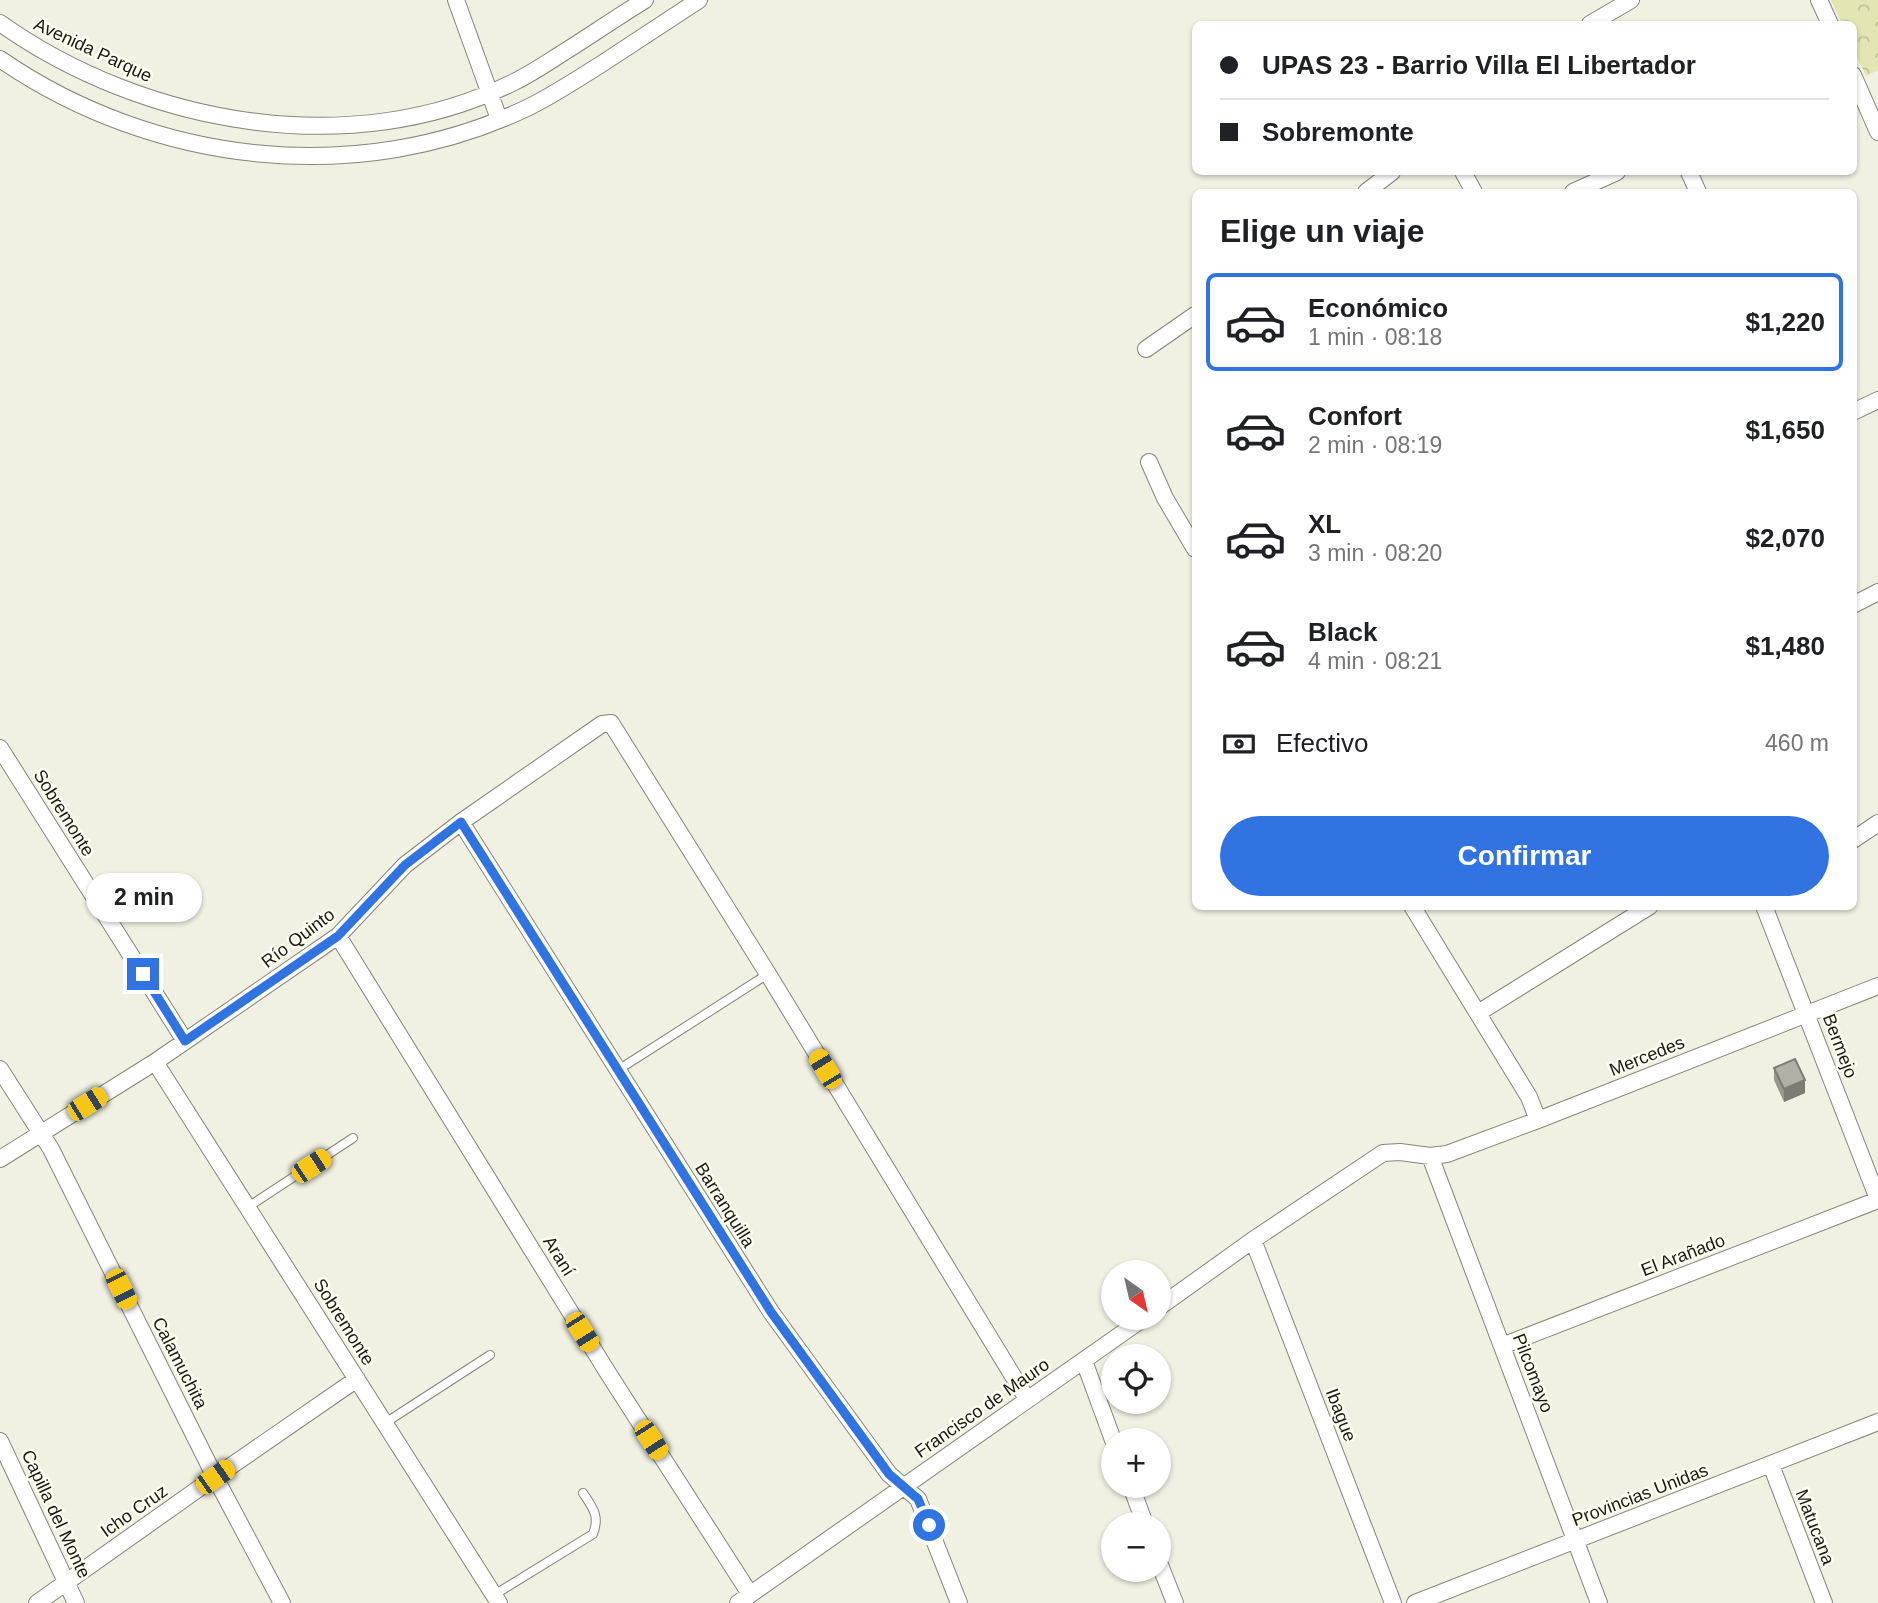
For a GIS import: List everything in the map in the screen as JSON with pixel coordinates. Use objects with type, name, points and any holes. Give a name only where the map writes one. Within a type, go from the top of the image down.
[{"type":"street","points":[[456,0],[499,120]]},
{"type":"street","name":"Avenida Parque","points":[[0,23],[20,38],[59,59],[124,89],[198,112],[231,119],[324,126],[416,117],[489,93],[538,68],[645,0]]},
{"type":"street","points":[[0,59],[47,88],[136,127],[179,139],[257,154],[342,156],[430,143],[467,132],[529,107],[699,0]]},
{"type":"street","points":[[1819,0],[1829,21]]},
{"type":"street","points":[[1595,21],[1626,1]]},
{"type":"street","points":[[1857,84],[1878,132]]},
{"type":"street","points":[[1370,189],[1388,175]]},
{"type":"street","points":[[1579,189],[1610,175]]},
{"type":"street","points":[[1146,349],[1192,317]]},
{"type":"street","points":[[1857,410],[1878,400]]},
{"type":"street","points":[[1149,462],[1164,498],[1190,529]]},
{"type":"street","points":[[1857,604],[1878,592]]},
{"type":"street","name":"Río Quinto","points":[[0,1160],[155,1062],[338,936],[405,865],[461,822],[602,724],[611,723],[618,733],[768,975]]},
{"type":"street","name":"Sobremonte","points":[[1,750],[185,1041]]},
{"type":"street","name":"Barranquilla","points":[[461,822],[771,1312],[889,1474],[918,1499],[959,1603]]},
{"type":"street","points":[[1857,837],[1878,823]]},
{"type":"street","points":[[1414,910],[1529,1097],[1538,1120]]},
{"type":"street","points":[[1478,1013],[1644,910]]},
{"type":"street","name":"Bermejo","points":[[1767,910],[1878,1199]]},
{"type":"street","name":"Araní","points":[[338,936],[608,1373],[742,1601]]},
{"type":"street","points":[[768,975],[1027,1399]]},
{"type":"street","name":"Mercedes","points":[[1430,1156],[1447,1154],[1538,1120],[1878,986]]},
{"type":"street","name":"Sobremonte","points":[[155,1062],[497,1599]]},
{"type":"street","name":"Calamuchita","points":[[0,1069],[51,1149],[215,1477],[282,1603]]},
{"type":"street","points":[[1171,1299],[1253,1240],[1384,1153],[1430,1156]]},
{"type":"street","name":"Pilcomayo","points":[[1430,1156],[1599,1603]]},
{"type":"street","name":"El Arañado","points":[[1502,1346],[1878,1199]]},
{"type":"street","name":"Ibague","points":[[1253,1240],[1393,1603]]},
{"type":"street","name":"Francisco de Mauro","points":[[742,1601],[1127,1330]]},
{"type":"street","points":[[1084,1361],[1109,1428]]},
{"type":"street","name":"Icho Cruz","points":[[37,1603],[357,1379]]},
{"type":"street","name":"Provincias Unidas","points":[[1415,1603],[1878,1422]]},
{"type":"street","name":"Capilla del Monte","points":[[0,1441],[76,1603]]},
{"type":"street","name":"Matucana","points":[[1771,1465],[1824,1603]]},
{"type":"street","points":[[1167,1582],[1175,1603]]},
{"type":"lane","points":[[618,1070],[768,975]]},
{"type":"lane","points":[[248,1208],[353,1138]]},
{"type":"lane","points":[[386,1423],[490,1355]]},
{"type":"lane","points":[[497,1599],[593,1534],[597,1524],[594,1509],[583,1493]]},
{"type":"green space","points":[[1831,0],[1878,0],[1878,70],[1866,76],[1857,57],[1857,21],[1841,21]]},
{"type":"building","points":[[1795,1059],[1805,1080],[1784,1089],[1774,1068]]},
{"type":"route","points":[[143,974],[185,1041],[338,936],[405,865],[461,822],[751,1283],[889,1474],[918,1499],[929,1525]]}]
